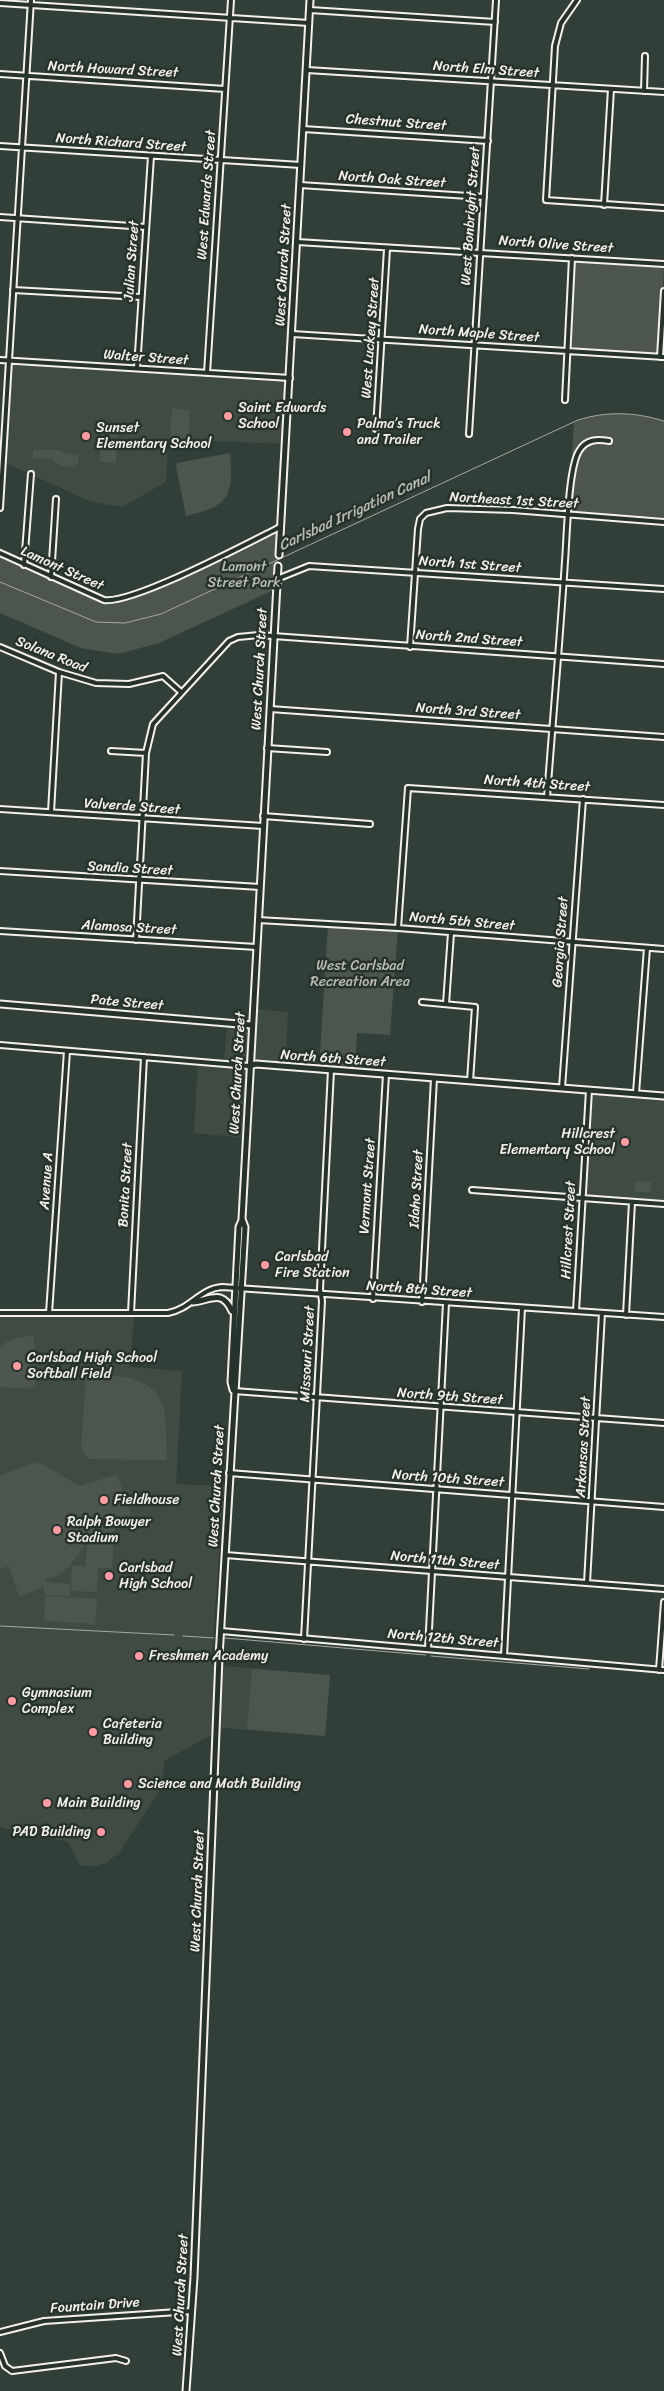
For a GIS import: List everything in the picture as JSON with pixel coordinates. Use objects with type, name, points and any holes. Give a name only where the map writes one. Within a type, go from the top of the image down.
[{"type":"street","points":[[0,508],[31,0]]},
{"type":"street","name":"West Edwards Street","points":[[207,373],[231,0]]},
{"type":"street","name":"West Church Street","points":[[234,1391],[231,1382],[234,1288],[239,1227],[242,1219],[251,1025],[290,378],[310,0]]},
{"type":"street","name":"West Bonbright Street","points":[[469,434],[496,0]]},
{"type":"street","points":[[577,0],[565,15],[559,30],[553,85],[546,200],[664,208]]},
{"type":"street","points":[[0,3],[309,23]]},
{"type":"street","points":[[310,10],[495,22]]},
{"type":"street","points":[[644,90],[645,56]]},
{"type":"street","name":"North Elm Street","points":[[307,70],[664,92]]},
{"type":"street","name":"North Howard Street","points":[[0,74],[225,89]]},
{"type":"street","points":[[604,205],[611,89]]},
{"type":"street","name":"Chestnut Street","points":[[303,129],[488,141]]},
{"type":"street","name":"North Richard Street","points":[[0,146],[301,165]]},
{"type":"street","name":"Julian Street","points":[[137,368],[151,156]]},
{"type":"street","name":"North Oak Street","points":[[300,185],[484,197]]},
{"type":"street","points":[[0,217],[146,227]]},
{"type":"street","name":"North Olive Street","points":[[296,242],[664,264]]},
{"type":"street","name":"West Luckey Street","points":[[376,430],[387,248]]},
{"type":"street","points":[[565,400],[572,258]]},
{"type":"street","points":[[13,290],[141,297]]},
{"type":"street","points":[[662,357],[664,291]]},
{"type":"street","name":"North Maple Street","points":[[292,334],[662,357]]},
{"type":"street","name":"Walter Street","points":[[0,360],[290,378]]},
{"type":"street","points":[[548,796],[568,514],[578,452],[590,441],[609,440]]},
{"type":"street","points":[[24,565],[31,474]]},
{"type":"street","points":[[51,577],[56,499]]},
{"type":"street","name":"Northeast 1st Street","points":[[410,646],[419,523],[422,516],[431,511],[447,508],[486,508],[664,522]]},
{"type":"street","name":"Lamont Street","points":[[0,553],[104,600],[118,600],[152,588],[280,527]]},
{"type":"street","name":"North 1st Street","points":[[277,579],[309,566],[664,589]]},
{"type":"street","points":[[136,940],[146,753],[152,724],[212,657],[232,640],[241,636],[273,637]]},
{"type":"street","name":"North 2nd Street","points":[[273,637],[664,664]]},
{"type":"street","name":"Solana Road","points":[[0,647],[88,682],[108,685],[129,684],[163,676],[181,692]]},
{"type":"street","points":[[50,812],[59,672]]},
{"type":"street","name":"North 3rd Street","points":[[269,709],[664,737]]},
{"type":"street","points":[[267,748],[327,752]]},
{"type":"street","points":[[111,751],[146,753]]},
{"type":"street","name":"North 4th Street","points":[[398,928],[408,788],[583,798],[664,805]]},
{"type":"street","name":"Georgia Street","points":[[562,1088],[583,798]]},
{"type":"street","name":"Valverde Street","points":[[0,809],[143,820],[263,826]]},
{"type":"street","points":[[263,816],[370,824]]},
{"type":"street","name":"Sandia Street","points":[[0,871],[260,887]]},
{"type":"street","name":"North 5th Street","points":[[258,920],[398,928],[664,949]]},
{"type":"street","name":"Alamosa Street","points":[[0,931],[256,947]]},
{"type":"street","points":[[446,1004],[451,933]]},
{"type":"street","points":[[636,1093],[647,948]]},
{"type":"street","points":[[422,1002],[476,1009],[470,1081]]},
{"type":"street","name":"Pate Street","points":[[0,1004],[251,1025]]},
{"type":"street","name":"North 6th Street","points":[[0,1045],[249,1066],[256,1064],[664,1096]]},
{"type":"street","name":"Avenue A","points":[[50,1313],[67,1051]]},
{"type":"street","name":"Bonita Street","points":[[131,1313],[144,1057]]},
{"type":"street","name":"Missouri Street","points":[[304,1639],[317,1398],[331,1070]]},
{"type":"street","name":"Vermont Street","points":[[373,1298],[386,1074]]},
{"type":"street","name":"Idaho Street","points":[[422,1302],[434,1078]]},
{"type":"street","name":"Hillcrest Street","points":[[576,1311],[589,1090]]},
{"type":"street","points":[[472,1190],[664,1204]]},
{"type":"street","points":[[626,1315],[632,1202]]},
{"type":"street","name":"West Church Street","points":[[186,2391],[192,2311],[221,1631],[245,1227],[242,1219]]},
{"type":"street","name":"North 8th Street","points":[[0,1313],[168,1314],[176,1312],[214,1288],[242,1288],[422,1302],[664,1317]]},
{"type":"street","points":[[193,1302],[212,1297],[223,1299],[229,1304],[234,1315]]},
{"type":"street","points":[[428,1649],[446,1303]]},
{"type":"street","points":[[504,1656],[522,1308]]},
{"type":"street","name":"Arkansas Street","points":[[588,1583],[602,1313]]},
{"type":"street","name":"North 9th Street","points":[[234,1391],[664,1424]]},
{"type":"street","name":"North 10th Street","points":[[230,1473],[664,1507]]},
{"type":"street","name":"North 11th Street","points":[[225,1555],[664,1589]]},
{"type":"street","points":[[662,1670],[664,1602]]},
{"type":"street","name":"North 12th Street","points":[[221,1631],[662,1670]]},
{"type":"street","name":"Fountain Drive","points":[[0,2332],[19,2326],[52,2320],[192,2311]]},
{"type":"street","points":[[0,2353],[5,2366],[9,2370],[25,2370],[116,2358],[126,2361]]},
{"type":"shaded area","name":"Sunset Elementary School","points":[[9,361],[290,378],[285,444],[168,439],[166,482],[122,507],[92,502],[3,462]]},
{"type":"shaded area","points":[[252,1009],[288,1012],[285,1066],[249,1066],[246,1138],[194,1133],[198,1062],[224,1064],[227,1023],[251,1025]]},
{"type":"shaded area","name":"Hillcrest Elementary School","points":[[589,1090],[664,1096],[664,1204],[582,1198]]},
{"type":"shaded area","name":"Carlsbad High School","points":[[0,1317],[134,1317],[130,1367],[182,1371],[176,1484],[224,1486],[211,1665],[330,1675],[325,1736],[224,1728],[164,1761],[162,1785],[159,1792],[119,1853],[106,1863],[95,1866],[79,1864],[68,1842],[0,1827]]},
{"type":"green space","points":[[572,258],[664,264],[660,357],[568,351]]},
{"type":"green space","points":[[172,408],[190,410],[188,439],[170,438]]},
{"type":"green space","points":[[618,413],[664,421],[664,522],[568,514],[574,422],[592,416]]},
{"type":"green space","points":[[102,428],[118,429],[116,463],[100,462]]},
{"type":"green space","points":[[33,450],[59,450],[66,454],[78,455],[78,464],[64,466],[58,464],[53,459],[33,458]]},
{"type":"green space","points":[[230,453],[231,480],[226,497],[212,508],[186,516],[177,463]]},
{"type":"green space","name":"Lamont Street Park","points":[[280,527],[276,589],[159,643],[118,654],[81,648],[0,613],[0,553],[109,601],[152,588]]},
{"type":"green space","name":"West Carlsbad Recreation Area","points":[[328,925],[398,928],[390,1035],[357,1033],[355,1072],[319,1069]]},
{"type":"green space","points":[[635,1181],[651,1182],[651,1192],[635,1192]]},
{"type":"green space","name":"Carlsbad High School Softball Field","points":[[34,1336],[35,1385],[30,1389],[0,1387],[0,1346],[13,1339]]},
{"type":"green space","points":[[86,1375],[132,1379],[152,1389],[160,1398],[164,1409],[167,1460],[88,1459],[81,1449]]},
{"type":"green space","name":"Ralph Bowyer Stadium","points":[[38,1462],[80,1486],[117,1474],[131,1514],[115,1519],[112,1568],[98,1568],[97,1592],[71,1591],[72,1566],[86,1566],[87,1542],[64,1571],[52,1578],[45,1579],[45,1582],[70,1584],[70,1596],[44,1595],[44,1586],[19,1597],[9,1566],[0,1569],[0,1475]]},
{"type":"green space","points":[[45,1596],[97,1599],[95,1624],[44,1621]]},
{"type":"green space","points":[[252,1669],[330,1675],[325,1736],[247,1729]]},
{"type":"waterway","name":"Carlsbad Irrigation Canal","points":[[0,582],[96,622],[125,623],[161,614],[578,420],[600,415],[632,414],[664,421]]},
{"type":"waterway","points":[[0,1626],[174,1635]]},
{"type":"waterway","points":[[183,1636],[214,1638]]},
{"type":"waterway","points":[[225,1638],[426,1655]]},
{"type":"waterway","points":[[431,1656],[589,1669]]},
{"type":"place","name":"Saint Edwards School","points":[[228,416]]},
{"type":"place","name":"Palma’s Truck and Trailer","points":[[347,432]]},
{"type":"place","name":"Sunset Elementary School","points":[[86,436]]},
{"type":"place","name":"Hillcrest Elementary School","points":[[625,1142]]},
{"type":"place","name":"Carlsbad Fire Station","points":[[265,1265]]},
{"type":"place","name":"Carlsbad High School Softball Field","points":[[17,1366]]},
{"type":"place","name":"Fieldhouse","points":[[104,1500]]},
{"type":"place","name":"Ralph Bowyer Stadium","points":[[57,1530]]},
{"type":"place","name":"Carlsbad High School","points":[[109,1576]]},
{"type":"place","name":"Freshmen Academy","points":[[139,1656]]},
{"type":"place","name":"Gymnasium Complex","points":[[12,1701]]},
{"type":"place","name":"Cafeteria Building","points":[[93,1732]]},
{"type":"place","name":"Science and Math Building","points":[[128,1784]]},
{"type":"place","name":"Main Building","points":[[47,1803]]},
{"type":"place","name":"PAD Building","points":[[101,1832]]}]
